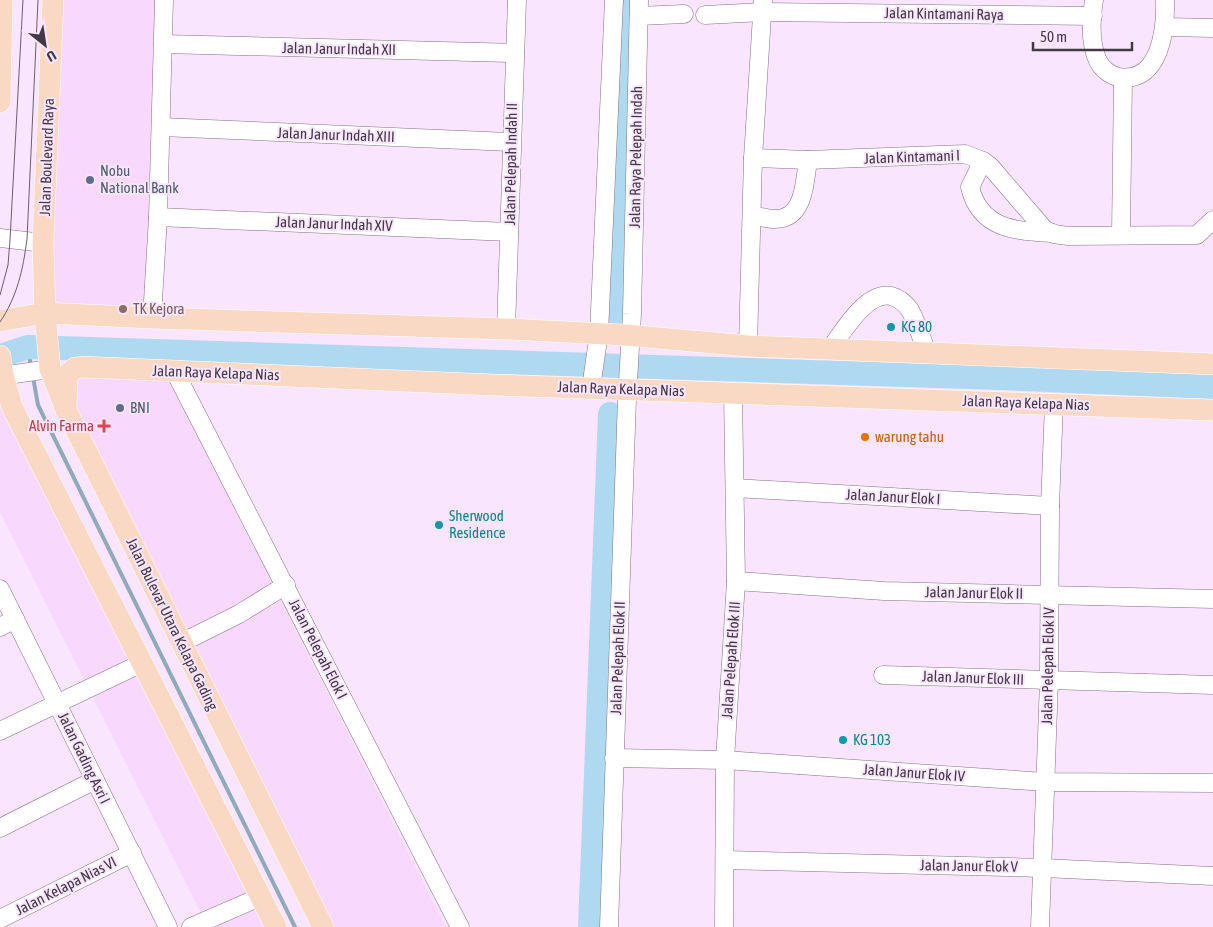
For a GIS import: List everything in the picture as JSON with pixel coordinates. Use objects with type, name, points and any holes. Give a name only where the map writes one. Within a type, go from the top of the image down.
[{"type":"main road","points":[[0,102],[2,0]]},
{"type":"main road","name":"Jalan Boulevard Raya","points":[[46,320],[43,243],[53,0]]},
{"type":"main road","points":[[0,321],[152,318],[506,329],[748,346],[1213,364]]},
{"type":"main road","name":"Jalan Bulevar Utara Kelapa Gading","points":[[46,320],[46,364],[66,410],[323,927]]},
{"type":"main road","name":"Jalan Raya Kelapa Nias","points":[[66,410],[67,375],[75,368],[84,367],[495,386],[627,387],[733,393],[1213,410]]},
{"type":"main road","points":[[5,370],[12,407],[276,927]]},
{"type":"street","points":[[152,318],[158,217],[164,0]]},
{"type":"street","name":"Jalan Pelepah Indah II","points":[[506,329],[517,0]]},
{"type":"street","name":"Jalan Raya Pelepah Indah","points":[[594,386],[600,337],[614,0]]},
{"type":"street","points":[[1094,8],[1092,34],[1097,60],[1109,73],[1124,78],[1134,77],[1143,74],[1155,58],[1165,27],[1165,0]]},
{"type":"street","points":[[748,346],[753,158],[763,6]]},
{"type":"street","name":"Jalan Kintamani Raya","points":[[705,15],[763,6],[1094,8]]},
{"type":"street","points":[[639,8],[684,14]]},
{"type":"street","name":"Jalan Raya Pelepah Indah","points":[[629,338],[632,314],[639,8]]},
{"type":"street","points":[[1165,27],[1213,28]]},
{"type":"street","name":"Jalan Janur Indah XII","points":[[163,44],[515,53]]},
{"type":"street","points":[[1120,234],[1124,78]]},
{"type":"street","name":"Jalan Janur Indah XIII","points":[[161,127],[511,142]]},
{"type":"street","name":"Jalan Kintamani I","points":[[753,158],[808,160],[964,154],[983,161],[996,173],[1040,226],[1054,234]]},
{"type":"street","points":[[752,215],[778,219],[788,216],[795,210],[801,198],[808,160]]},
{"type":"street","points":[[983,161],[970,187],[976,204],[991,220],[1015,231],[1068,236],[1120,234],[1197,235],[1213,242]]},
{"type":"street","name":"Jalan Janur Indah XIV","points":[[158,217],[510,232]]},
{"type":"street","points":[[1197,235],[1213,220]]},
{"type":"street","points":[[0,238],[43,243]]},
{"type":"street","points":[[830,349],[860,310],[876,297],[887,296],[897,298],[905,303],[910,310],[927,353]]},
{"type":"street","name":"Jalan Pelepah Elok II","points":[[609,927],[629,338]]},
{"type":"street","points":[[5,370],[46,364]]},
{"type":"street","name":"Jalan Pelepah Elok I","points":[[175,372],[460,927]]},
{"type":"street","name":"Jalan Pelepah Elok III","points":[[724,927],[725,760],[736,581],[733,393]]},
{"type":"street","name":"Jalan Pelepah Elok IV","points":[[1040,927],[1054,404]]},
{"type":"street","name":"Jalan Janur Elok I","points":[[736,488],[1050,506]]},
{"type":"street","name":"Jalan Janur Elok II","points":[[736,581],[884,591],[1213,599]]},
{"type":"street","points":[[182,643],[239,614],[286,585]]},
{"type":"street","name":"Jalan Gading Asri I","points":[[0,589],[8,623],[58,704],[168,927]]},
{"type":"street","points":[[0,731],[142,664]]},
{"type":"street","name":"Jalan Janur Elok III","points":[[883,675],[1213,685]]},
{"type":"street","name":"Jalan Janur Elok IV","points":[[614,758],[725,760],[1045,782],[1213,783]]},
{"type":"street","points":[[0,828],[95,780]]},
{"type":"street","name":"Jalan Kelapa Nias VI","points":[[0,919],[132,853]]},
{"type":"street","name":"Jalan Janur Elok V","points":[[725,860],[1043,868],[1213,876]]},
{"type":"street","points":[[191,927],[260,896]]},
{"type":"shaded area","points":[[60,0],[165,0],[154,319],[50,315]]},
{"type":"shaded area","points":[[57,367],[167,376],[446,927],[329,927],[70,411]]},
{"type":"shaded area","points":[[0,393],[271,927],[208,927],[0,512]]},
{"type":"waterway","points":[[614,316],[624,0]]},
{"type":"waterway","points":[[28,347],[31,367]]},
{"type":"waterway","points":[[0,356],[28,347],[1000,378],[1213,387]]},
{"type":"waterway","points":[[33,377],[38,405],[295,927]]},
{"type":"waterway","points":[[590,927],[610,414]]},
{"type":"tram line","points":[[0,295],[8,265],[10,240],[23,0]]},
{"type":"tram line","points":[[0,322],[15,293],[27,239],[38,0]]},
{"type":"place","name":"Nobu National Bank","points":[[90,180]]},
{"type":"place","name":"TK Kejora","points":[[123,309]]},
{"type":"place","name":"KG 80","points":[[891,327]]},
{"type":"place","name":"BNI","points":[[120,408]]},
{"type":"place","name":"Alvin Farma","points":[[104,426]]},
{"type":"place","name":"warung tahu","points":[[865,437]]},
{"type":"place","name":"Sherwood Residence","points":[[439,525]]},
{"type":"place","name":"KG 103","points":[[843,740]]}]
